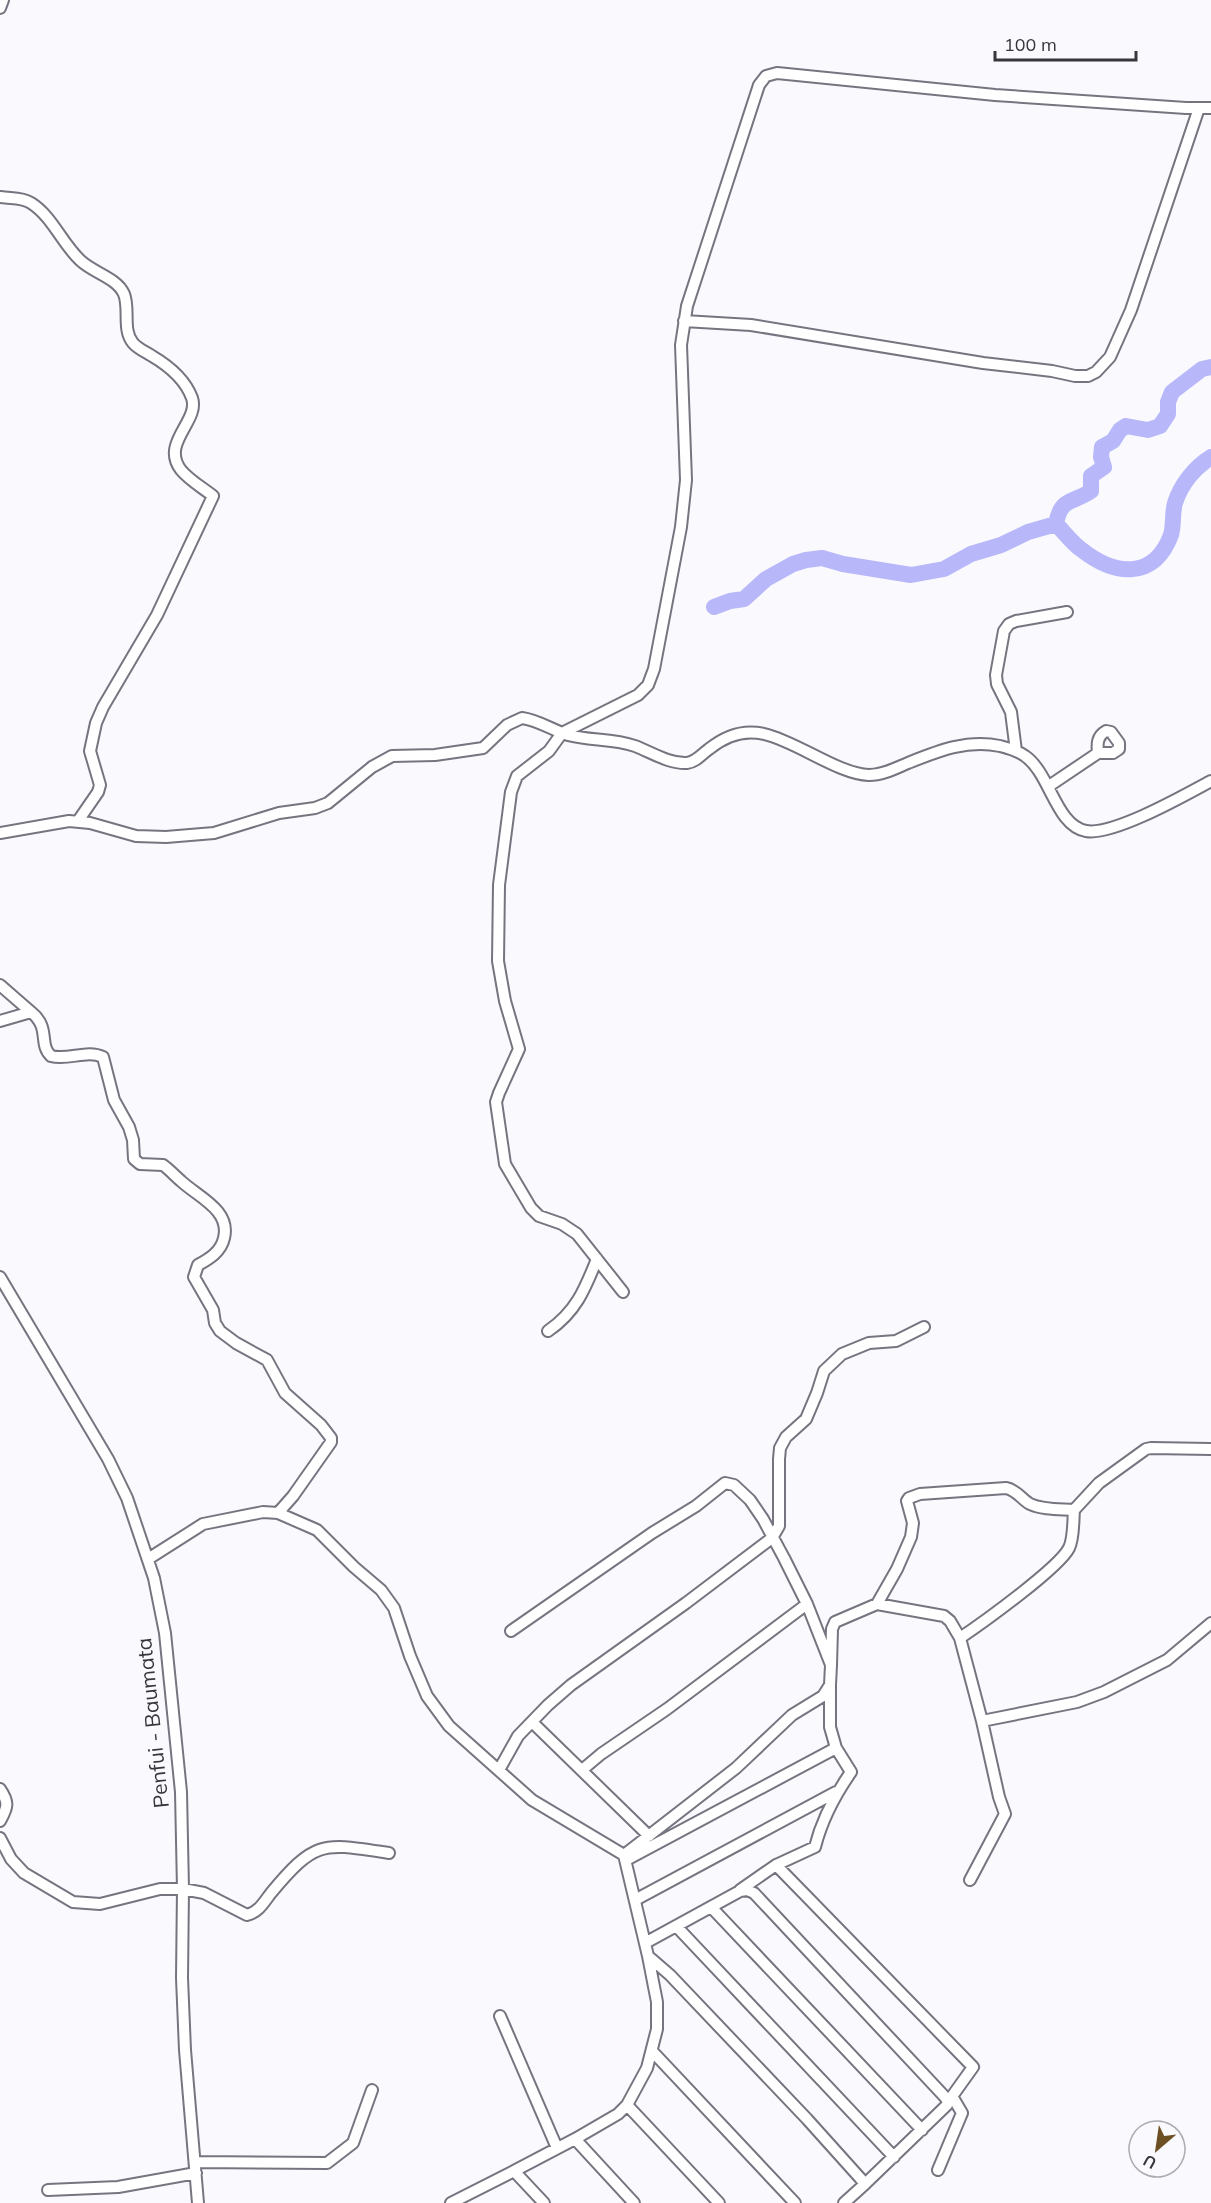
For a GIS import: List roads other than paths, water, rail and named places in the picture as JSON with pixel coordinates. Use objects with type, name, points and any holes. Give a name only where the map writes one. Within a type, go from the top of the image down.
[{"type":"street","points":[[0,8],[3,0]]},
{"type":"street","points":[[623,1292],[587,1245],[571,1229],[539,1216],[531,1208],[507,1169],[496,1106],[499,1093],[519,1049],[505,1000],[498,961],[500,885],[511,792],[517,776],[549,751],[562,732],[638,695],[648,685],[653,674],[671,586],[685,496],[681,345],[684,321],[694,280],[761,81],[769,74],[867,81],[995,95],[1211,108]]},
{"type":"street","points":[[684,321],[751,325],[1075,376],[1096,372],[1110,357],[1131,310],[1198,108]]},
{"type":"street","points":[[0,197],[18,198],[33,205],[78,258],[122,290],[132,341],[170,368],[182,380],[191,396],[193,409],[177,442],[176,459],[184,473],[213,496],[157,615],[96,723],[90,751],[100,785],[98,792],[78,821]]},
{"type":"street","points":[[1016,751],[1011,712],[996,681],[996,669],[1004,631],[1009,624],[1016,621],[1067,612]]},
{"type":"street","points":[[0,832],[78,821],[136,836],[166,837],[214,833],[279,813],[328,803],[372,767],[392,756],[446,754],[483,748],[503,728],[517,719],[528,719],[576,736],[615,741],[669,760],[687,763],[732,735],[746,732],[763,734],[867,775],[890,771],[962,745],[988,745],[1016,751],[1032,762],[1049,786],[1069,822],[1080,830],[1092,832],[1139,817],[1211,781]]},
{"type":"street","points":[[1049,786],[1098,753]]},
{"type":"street","points":[[0,985],[40,1020],[46,1047],[51,1056],[92,1054],[103,1057],[114,1100],[129,1126],[133,1140],[134,1159],[140,1164],[163,1165],[213,1206],[223,1218],[225,1230],[221,1247],[215,1254],[198,1264],[194,1276],[213,1310],[215,1323],[225,1337],[267,1360],[285,1393],[330,1435],[331,1440],[289,1501],[278,1513]]},
{"type":"street","points":[[0,1021],[31,1012]]},
{"type":"street","points":[[548,1331],[563,1320],[576,1305],[597,1259]]},
{"type":"street","name":"Penfui - Baumata","points":[[0,1279],[108,1459],[127,1498],[148,1559],[165,1633],[181,1792],[182,1978],[185,2050],[198,2203]]},
{"type":"street","points":[[498,1770],[518,1736],[571,1685],[772,1538],[779,1526],[780,1448],[786,1437],[806,1419],[827,1366],[842,1354],[864,1345],[896,1341],[924,1327]]},
{"type":"street","points":[[960,1638],[1035,1581],[1061,1557],[1070,1545],[1074,1510],[1099,1483],[1146,1449],[1211,1449]]},
{"type":"street","points":[[512,1631],[652,1533],[690,1510],[725,1483],[734,1485],[750,1500],[763,1519],[807,1604],[831,1665]]},
{"type":"street","points":[[876,1604],[897,1569],[911,1537],[913,1523],[907,1501],[911,1497],[920,1494],[1006,1488],[1012,1489],[1022,1499],[1036,1506],[1074,1510]]},
{"type":"street","points":[[148,1559],[203,1524],[263,1512],[278,1513],[317,1530],[381,1590],[394,1608],[410,1656],[427,1696],[449,1726],[527,1796],[625,1858],[657,2002],[657,2029],[647,2068],[627,2105],[618,2114],[575,2139],[451,2203]]},
{"type":"street","points":[[582,1770],[601,1754],[667,1710],[807,1604]]},
{"type":"street","points":[[645,1943],[740,1891],[776,1865],[816,1847],[819,1830],[836,1792],[851,1772],[836,1748],[830,1727],[832,1629],[835,1622],[876,1604],[944,1616],[950,1621],[960,1638],[1005,1814],[970,1880]]},
{"type":"street","points":[[982,1721],[1077,1702],[1104,1692],[1167,1660],[1211,1623]]},
{"type":"street","points":[[625,1858],[649,1836],[736,1768],[792,1715],[823,1696],[830,1684]]},
{"type":"street","points":[[532,1722],[649,1836]]},
{"type":"street","points":[[625,1858],[836,1748]]},
{"type":"street","points":[[0,1789],[7,1801],[7,1806],[0,1821]]},
{"type":"street","points":[[635,1900],[836,1792]]},
{"type":"street","points":[[0,1838],[11,1859],[24,1873],[73,1902],[99,1904],[160,1889],[183,1890],[204,1893],[247,1915],[252,1914],[263,1904],[303,1859],[321,1848],[343,1846],[389,1853]]},
{"type":"street","points":[[776,1865],[973,2067],[950,2099],[922,2130],[844,2203]]},
{"type":"street","points":[[740,1891],[747,1890],[754,1893],[962,2113],[938,2170]]},
{"type":"street","points":[[711,1907],[922,2130]]},
{"type":"street","points":[[677,1927],[894,2157]]},
{"type":"street","points":[[648,1956],[670,1975],[807,2119],[865,2184]]},
{"type":"street","points":[[500,2016],[557,2148]]},
{"type":"street","points":[[652,2051],[795,2203]]},
{"type":"street","points":[[195,2162],[327,2163],[353,2143],[372,2091]]},
{"type":"street","points":[[627,2105],[720,2203]]},
{"type":"street","points":[[575,2139],[634,2203]]},
{"type":"street","points":[[514,2171],[544,2203]]},
{"type":"street","points":[[48,2190],[118,2187],[196,2174]]},
{"type":"street","points":[[467,2194],[475,2203]]},
{"type":"waterway","points":[[1056,524],[1064,505],[1091,491],[1091,476],[1104,467],[1101,457],[1102,447],[1113,441],[1120,430],[1126,426],[1148,430],[1160,426],[1168,414],[1168,402],[1172,392],[1202,369],[1211,367]]},
{"type":"waterway","points":[[714,607],[744,599],[766,579],[793,564],[806,560],[822,558],[843,564],[911,575],[944,569],[971,554],[1056,524],[1078,547],[1107,565],[1120,569],[1144,566],[1155,560],[1164,550],[1171,535],[1178,496],[1194,471],[1211,457]]}]
